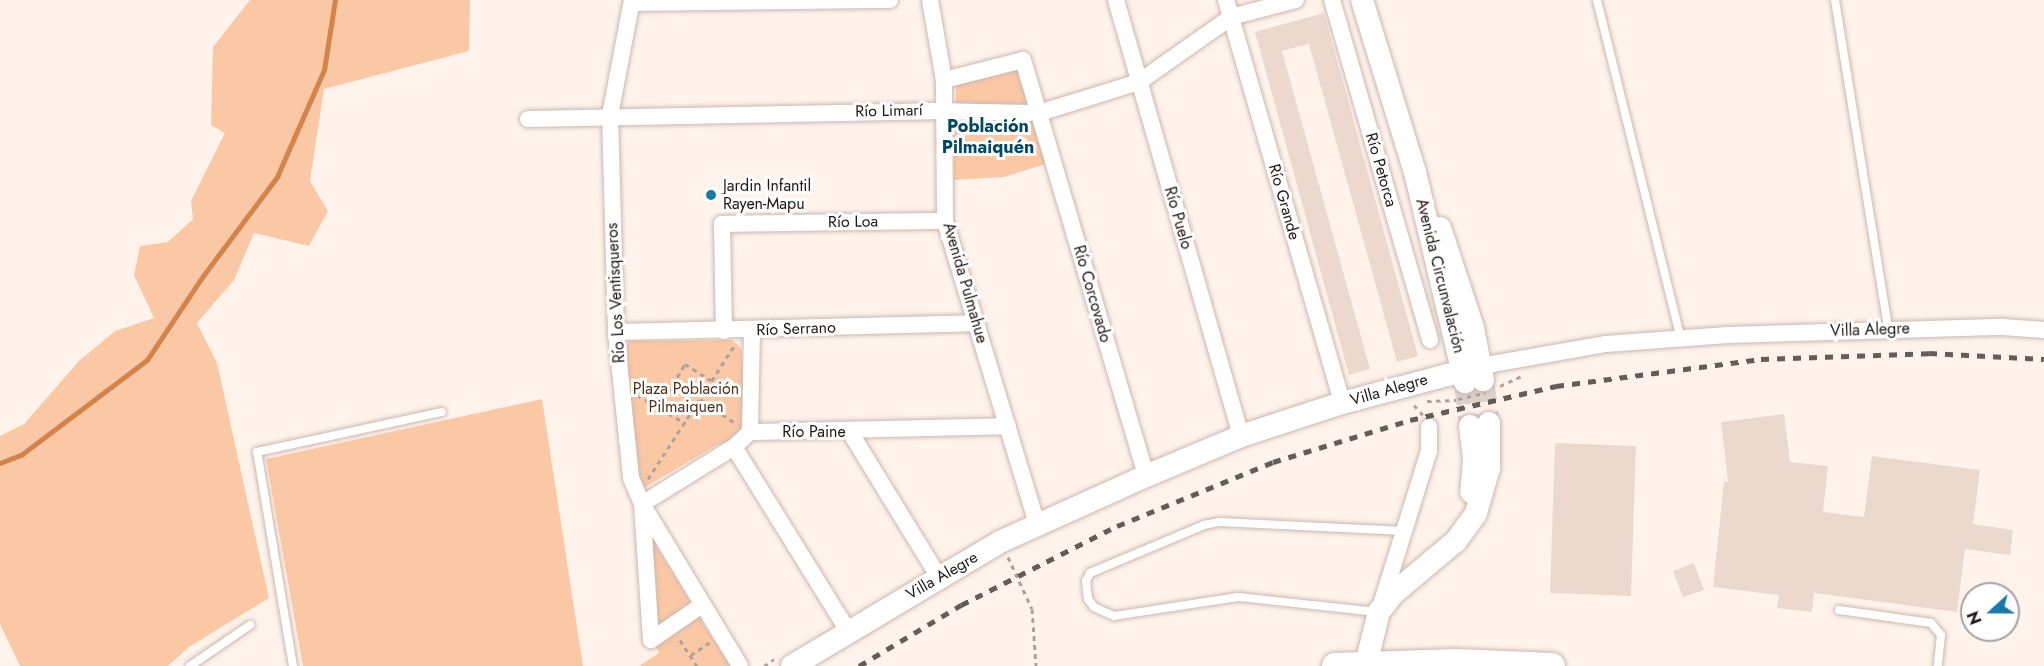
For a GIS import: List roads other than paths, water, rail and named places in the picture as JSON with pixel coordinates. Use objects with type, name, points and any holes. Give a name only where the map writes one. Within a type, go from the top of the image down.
[{"type":"main road","name":"Avenida Circunvalación","points":[[1362,0],[1415,172],[1472,382]]},
{"type":"main road","name":"Villa Alegre","points":[[792,666],[1002,541],[1241,436],[1342,403],[1472,382]]},
{"type":"main road","points":[[1366,664],[1379,612],[1394,593],[1444,553],[1460,525],[1470,495],[1480,425]]},
{"type":"main road","points":[[1335,666],[1366,664],[1552,666]]},
{"type":"street","points":[[632,1],[890,0]]},
{"type":"street","name":"Avenida Pulmahue","points":[[930,0],[944,80],[945,220],[1037,524]]},
{"type":"street","name":"Río Puelo","points":[[1116,0],[1241,436]]},
{"type":"street","name":"Río Grande","points":[[1226,0],[1342,403]]},
{"type":"street","name":"Río Limarí","points":[[528,119],[610,115],[945,111],[1039,113],[1139,82],[1231,17],[1296,0]]},
{"type":"street","name":"Río Petorca","points":[[1332,0],[1430,340]]},
{"type":"street","name":"Río Los Ventisqueros","points":[[632,1],[610,115],[616,332],[632,478],[642,504],[740,666]]},
{"type":"street","name":"Río Corcovado","points":[[944,80],[1023,60],[1146,476]]},
{"type":"street","name":"Río Loa","points":[[730,336],[722,224],[945,220]]},
{"type":"street","name":"Río Serrano","points":[[616,332],[730,336],[752,330],[977,323]]},
{"type":"street","name":"Villa Alegre","points":[[1472,382],[1606,344],[1888,329],[2003,327],[2044,330]]},
{"type":"street","points":[[702,605],[651,640],[642,504],[734,447],[745,429],[752,330]]},
{"type":"street","name":"Río Paine","points":[[745,429],[850,432],[1008,426]]},
{"type":"street","points":[[1379,612],[1429,451],[1429,427]]},
{"type":"street","points":[[850,432],[939,577]]},
{"type":"street","points":[[734,447],[848,631]]},
{"type":"lane","points":[[1597,0],[1681,339]]},
{"type":"lane","points":[[1835,0],[1888,329]]},
{"type":"lane","points":[[293,666],[256,452],[442,412]]},
{"type":"lane","points":[[1379,612],[1238,597],[1114,616],[1094,607],[1088,599],[1086,581],[1090,573],[1213,523],[1404,531]]},
{"type":"lane","points":[[1839,610],[1931,624],[1941,635],[1938,666]]},
{"type":"lane","points":[[190,666],[250,625]]},
{"type":"waterway","points":[[0,463],[21,455],[147,360],[203,276],[277,177],[324,70],[335,0]]},
{"type":"tunnel","points":[[1483,380],[1489,423]]},
{"type":"tunnel","points":[[1465,382],[1470,426]]},
{"type":"railway","points":[[859,666],[961,605],[1117,526],[1273,462],[1410,420],[1556,386],[1761,359],[1929,353],[2044,359]]},
{"type":"place","name":"Jardin Infantil Rayen-Mapu","points":[[711,195]]},
{"type":"district","name":"Población Pilmaiquén","points":[[988,137]]},
{"type":"park label","name":"Plaza Población Pilmaiquen","points":[[686,398]]}]
